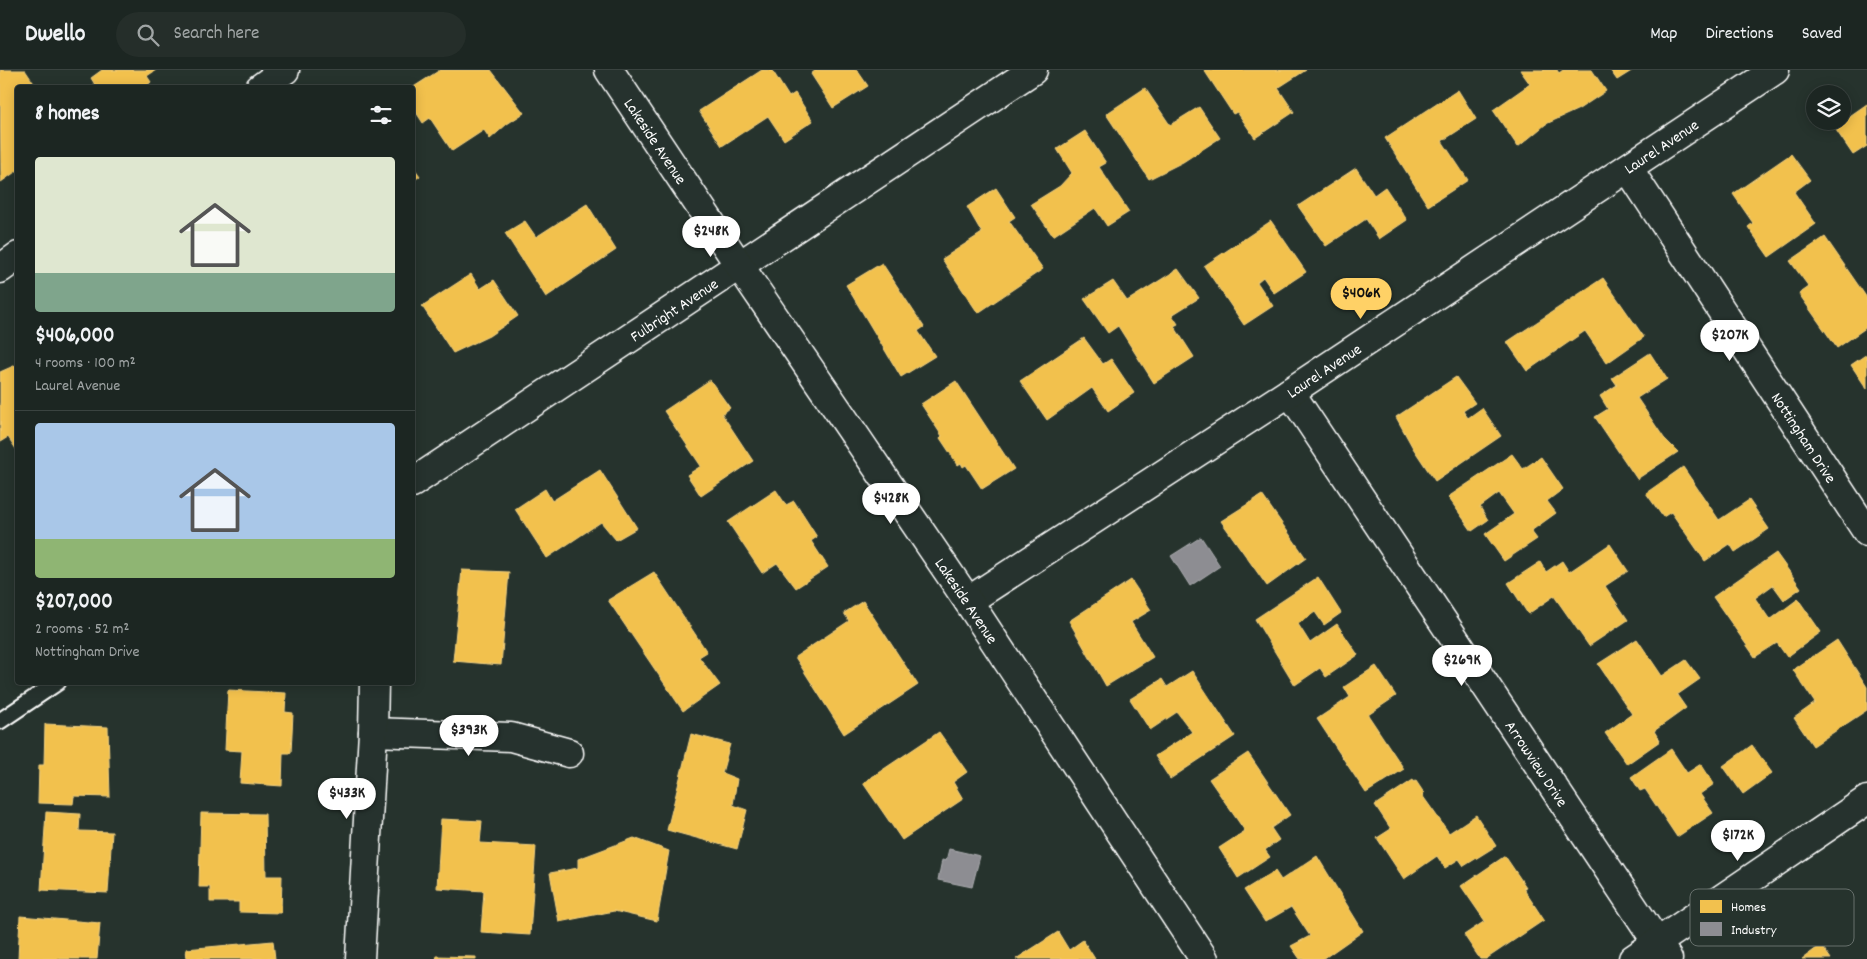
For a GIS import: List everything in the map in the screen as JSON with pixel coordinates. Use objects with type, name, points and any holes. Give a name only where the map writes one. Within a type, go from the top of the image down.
[{"type":"street","points":[[264,85],[285,70]]},
{"type":"street","name":"Lakeside Avenue","points":[[609,70],[739,265],[968,601],[1204,959]]},
{"type":"street","name":"Fulbright Avenue","points":[[415,481],[1033,70]]},
{"type":"street","name":"Laurel Avenue","points":[[968,601],[1290,392],[1775,70]]},
{"type":"street","name":"Nottingham Drive","points":[[1628,168],[1867,532]]},
{"type":"street","points":[[0,269],[15,258]]},
{"type":"street","name":"Arrowview Drive","points":[[1290,392],[1663,951]]},
{"type":"street","points":[[360,959],[374,685]]},
{"type":"street","points":[[373,732],[511,737],[570,753]]},
{"type":"street","points":[[1747,889],[1867,800]]},
{"type":"street","points":[[1632,959],[1663,951],[1690,931]]},
{"type":"lane","points":[[0,721],[54,685]]},
{"type":"building: Homes","points":[[0,70],[25,70],[35,85],[15,85],[15,172],[1,182]]},
{"type":"building: Homes","points":[[102,70],[156,70],[147,76],[151,82],[148,85],[95,85],[91,78]]},
{"type":"building: Homes","points":[[440,70],[491,70],[524,113],[507,124],[490,139],[484,130],[452,151],[430,118],[423,123],[415,111],[415,86]]},
{"type":"building: Homes","points":[[762,70],[772,70],[789,97],[795,93],[813,121],[784,140],[768,116],[722,146],[699,111]]},
{"type":"building: Homes","points":[[816,70],[857,70],[868,86],[833,108],[811,74]]},
{"type":"building: Homes","points":[[1204,70],[1306,70],[1278,88],[1294,112],[1255,138],[1237,112],[1233,114]]},
{"type":"building: Homes","points":[[1520,70],[1557,70],[1559,73],[1563,70],[1592,70],[1606,91],[1579,109],[1546,124],[1518,147],[1493,110],[1530,84]]},
{"type":"building: Homes","points":[[1610,70],[1633,70],[1617,80]]},
{"type":"building: Homes","points":[[1145,88],[1170,125],[1199,107],[1220,138],[1183,162],[1149,179],[1106,114]]},
{"type":"building: Homes","points":[[1458,90],[1476,119],[1442,141],[1468,180],[1428,206],[1385,138]]},
{"type":"building: Homes","points":[[1867,104],[1867,146],[1853,155],[1836,130],[1851,130],[1851,115]]},
{"type":"building: Homes","points":[[1085,131],[1106,163],[1099,167],[1129,212],[1107,226],[1095,208],[1053,236],[1031,204],[1060,186],[1072,173],[1057,149]]},
{"type":"building: Homes","points":[[1791,154],[1810,180],[1794,192],[1816,224],[1769,257],[1748,227],[1753,223],[1733,194]]},
{"type":"building: Homes","points":[[1356,168],[1374,195],[1385,187],[1407,220],[1379,239],[1366,219],[1326,246],[1298,206]]},
{"type":"building: Homes","points":[[415,169],[420,176],[415,180]]},
{"type":"building: Homes","points":[[996,188],[1015,217],[1009,221],[1043,269],[978,313],[942,259],[982,233],[967,207]]},
{"type":"building: Homes","points":[[587,204],[616,250],[546,297],[505,233],[525,221],[536,237]]},
{"type":"building: Homes","points":[[1271,221],[1306,272],[1274,293],[1263,277],[1257,282],[1273,306],[1244,325],[1204,266]]},
{"type":"building: Homes","points":[[1825,237],[1867,298],[1867,327],[1837,348],[1799,294],[1809,287],[1790,261]]},
{"type":"building: Homes","points":[[882,263],[924,327],[918,331],[935,356],[901,377],[846,285]]},
{"type":"building: Homes","points":[[1178,269],[1199,298],[1172,315],[1178,324],[1174,326],[1194,357],[1154,383],[1118,326],[1108,333],[1084,299],[1113,281],[1127,301]]},
{"type":"building: Homes","points":[[471,274],[480,289],[494,280],[518,316],[489,336],[453,353],[422,306]]},
{"type":"building: Homes","points":[[1603,278],[1644,337],[1607,363],[1585,331],[1527,371],[1507,342]]},
{"type":"building: Homes","points":[[1084,338],[1103,364],[1111,359],[1134,393],[1108,411],[1092,388],[1047,420],[1020,381]]},
{"type":"building: Homes","points":[[1650,353],[1667,379],[1637,398],[1664,438],[1678,452],[1637,479],[1595,417],[1608,409],[1600,396],[1617,385],[1612,378]]},
{"type":"building: Homes","points":[[1867,354],[1867,389],[1851,365]]},
{"type":"building: Homes","points":[[15,365],[15,448],[8,437],[0,442],[0,372]]},
{"type":"building: Homes","points":[[1456,377],[1475,403],[1463,411],[1468,418],[1482,408],[1501,436],[1435,481],[1413,448],[1396,417]]},
{"type":"building: Homes","points":[[710,380],[730,408],[722,414],[753,461],[701,496],[687,475],[701,466],[664,411]]},
{"type":"building: Homes","points":[[956,381],[1014,469],[982,489],[966,465],[963,467],[961,463],[958,465],[921,404]]},
{"type":"building: Homes","points":[[1512,454],[1523,469],[1541,457],[1563,489],[1547,501],[1556,513],[1531,531],[1537,539],[1504,561],[1485,534],[1514,514],[1499,493],[1480,507],[1488,520],[1472,531],[1448,497]]},
{"type":"building: Homes","points":[[1683,467],[1719,520],[1749,500],[1769,529],[1735,552],[1730,544],[1705,561],[1671,512],[1663,517],[1646,493]]},
{"type":"building: Homes","points":[[600,470],[637,528],[616,540],[601,522],[547,558],[515,509],[545,489],[552,501]]},
{"type":"building: Homes","points":[[776,490],[786,505],[794,501],[817,537],[811,541],[828,567],[796,588],[777,563],[762,573],[728,522]]},
{"type":"building: Homes","points":[[1262,495],[1306,558],[1267,586],[1221,521]]},
{"type":"building: Homes","points":[[1610,544],[1628,571],[1605,586],[1628,620],[1589,646],[1554,596],[1528,614],[1508,583],[1540,562],[1546,572],[1562,561],[1569,572]]},
{"type":"building: Homes","points":[[1776,553],[1801,588],[1784,600],[1773,585],[1755,598],[1770,620],[1798,599],[1821,632],[1787,657],[1777,643],[1755,657],[1713,597]]},
{"type":"building: Homes","points":[[462,570],[509,572],[501,665],[453,661]]},
{"type":"building: Homes","points":[[654,572],[707,652],[699,657],[720,685],[683,711],[608,600]]},
{"type":"building: Homes","points":[[1318,577],[1341,613],[1324,625],[1315,612],[1298,624],[1310,643],[1337,624],[1358,655],[1326,677],[1320,668],[1295,685],[1255,619]]},
{"type":"building: Homes","points":[[1131,580],[1151,610],[1131,622],[1153,657],[1106,686],[1069,621]]},
{"type":"building: Homes","points":[[863,601],[918,685],[844,734],[795,657],[849,621],[844,613]]},
{"type":"building: Homes","points":[[1637,639],[1662,676],[1686,660],[1700,679],[1677,695],[1686,708],[1654,731],[1660,741],[1627,764],[1605,733],[1632,714],[1598,664]]},
{"type":"building: Homes","points":[[1837,640],[1867,687],[1867,710],[1813,746],[1794,718],[1815,703],[1793,670]]},
{"type":"building: Homes","points":[[1376,666],[1396,696],[1368,715],[1404,769],[1366,793],[1317,719],[1350,697],[1344,687]]},
{"type":"building: Homes","points":[[1192,671],[1235,736],[1170,779],[1155,756],[1192,732],[1177,712],[1150,730],[1130,699],[1162,679],[1167,687]]},
{"type":"building: Homes","points":[[228,690],[286,693],[285,712],[293,713],[291,753],[283,753],[282,786],[240,783],[242,751],[225,750]]},
{"type":"building: Homes","points":[[45,724],[108,727],[110,797],[74,796],[73,804],[38,803],[39,765],[44,765]]},
{"type":"building: Homes","points":[[939,732],[967,772],[953,782],[963,799],[902,840],[863,783]]},
{"type":"building: Homes","points":[[691,734],[730,744],[722,773],[737,779],[733,805],[747,810],[737,849],[667,830]]},
{"type":"building: Homes","points":[[1752,745],[1772,773],[1743,794],[1723,766]]},
{"type":"building: Homes","points":[[1671,749],[1687,773],[1701,764],[1714,784],[1700,794],[1713,813],[1677,837],[1645,789],[1640,791],[1631,777]]},
{"type":"building: Homes","points":[[1248,753],[1290,815],[1271,828],[1279,840],[1265,850],[1270,857],[1238,878],[1219,848],[1245,831],[1209,779]]},
{"type":"building: Homes","points":[[1413,780],[1414,782],[1416,781],[1424,793],[1422,795],[1449,833],[1476,815],[1496,846],[1464,866],[1459,859],[1445,868],[1437,856],[1404,879],[1377,838],[1391,829],[1375,805]]},
{"type":"building: Homes","points":[[46,812],[80,814],[79,831],[112,832],[108,893],[41,890]]},
{"type":"building: Homes","points":[[201,813],[265,814],[266,876],[282,876],[281,913],[239,912],[239,902],[210,902],[210,887],[199,887]]},
{"type":"building: Homes","points":[[441,819],[482,821],[480,843],[536,846],[530,935],[481,932],[484,891],[437,888]]},
{"type":"building: Homes","points":[[634,838],[669,851],[657,921],[614,911],[559,922],[550,873],[578,868],[578,859]]},
{"type":"building: Homes","points":[[1317,856],[1363,931],[1323,959],[1300,959],[1291,946],[1310,936],[1291,907],[1265,922],[1244,890],[1275,871],[1281,880]]},
{"type":"building: Homes","points":[[1505,856],[1526,887],[1523,888],[1544,920],[1486,959],[1480,959],[1464,935],[1485,921],[1461,886]]},
{"type":"building: Homes","points":[[20,916],[100,923],[97,959],[18,959]]},
{"type":"building: Homes","points":[[1058,932],[1069,950],[1083,940],[1095,959],[1016,959]]},
{"type":"building: Homes","points":[[273,941],[275,959],[187,959],[186,949]]},
{"type":"building: Homes","points":[[1822,946],[1831,959],[1802,959]]},
{"type":"building: Homes","points":[[437,956],[476,957],[476,959],[436,959]]},
{"type":"building: Industry","points":[[1201,537],[1220,566],[1190,586],[1171,556]]},
{"type":"building: Industry","points":[[949,849],[980,856],[972,887],[938,880],[942,860],[946,861]]}]
